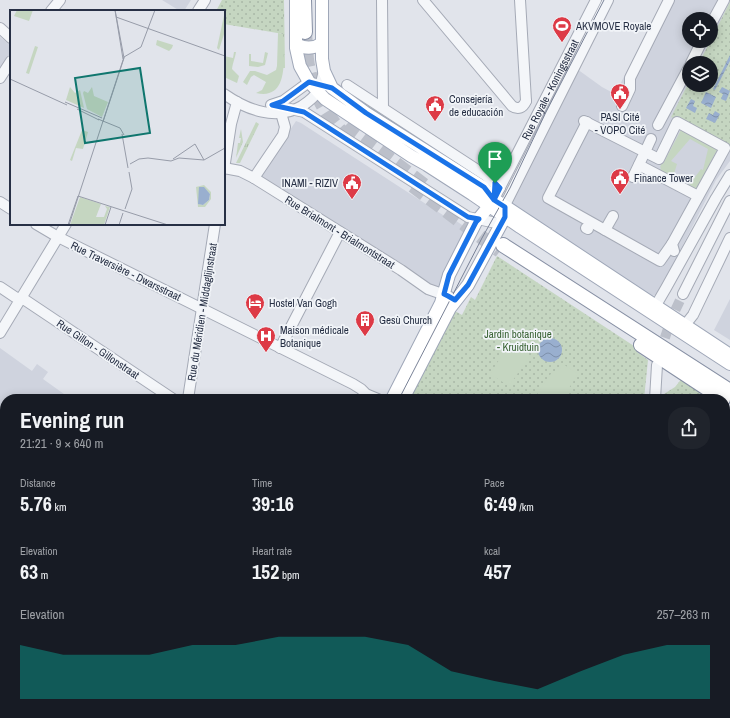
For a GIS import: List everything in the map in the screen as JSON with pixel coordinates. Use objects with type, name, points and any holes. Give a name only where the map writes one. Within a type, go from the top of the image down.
[{"type":"highway","points":[[304,0],[309,38]]},
{"type":"highway","points":[[309,38],[313,0]]},
{"type":"highway","points":[[713,394],[502,248],[730,391]]},
{"type":"main road","points":[[296,0],[309,38],[332,88],[362,110],[484,187],[492,203],[504,216],[653,309],[730,364]]},
{"type":"main road","points":[[322,0],[300,66],[325,99],[411,156],[428,165],[464,189],[492,203]]},
{"type":"main road","points":[[395,394],[441,303],[449,275],[476,222],[492,203]]},
{"type":"main road","name":"Rue Royale - Koningsstraat","points":[[406,394],[455,300],[468,285],[504,216]]},
{"type":"main road","points":[[682,329],[730,355]]},
{"type":"street","points":[[52,10],[60,0]]},
{"type":"street","points":[[199,10],[205,0]]},
{"type":"street","points":[[382,0],[383,108]]},
{"type":"street","points":[[423,0],[514,108],[520,108],[526,101],[520,0]]},
{"type":"street","name":"Rue Royale - Koningsstraat","points":[[498,185],[540,109],[596,0]]},
{"type":"street","name":"Rue Royale - Koningsstraat","points":[[504,216],[506,203],[608,0]]},
{"type":"street","points":[[622,106],[630,89],[630,78],[670,0]]},
{"type":"street","points":[[718,12],[724,0]]},
{"type":"street","points":[[0,28],[10,37]]},
{"type":"street","points":[[0,78],[10,63]]},
{"type":"street","points":[[225,95],[237,102],[267,113],[281,113],[295,110],[313,98],[316,87],[324,71]]},
{"type":"street","points":[[658,125],[682,80]]},
{"type":"street","points":[[347,85],[498,185],[492,203]]},
{"type":"street","points":[[252,108],[272,105],[316,87],[332,88]]},
{"type":"street","points":[[526,101],[550,114]]},
{"type":"street","points":[[225,163],[237,102]]},
{"type":"street","points":[[272,105],[304,112],[317,119],[468,217],[479,219],[504,216]]},
{"type":"street","points":[[254,178],[283,134],[285,127],[281,113]]},
{"type":"street","points":[[585,122],[645,152],[660,162],[677,122],[722,145],[725,148],[698,196],[673,248],[660,261],[606,230],[588,227],[548,198],[585,122]]},
{"type":"street","points":[[633,177],[651,139]]},
{"type":"street","points":[[639,166],[698,196]]},
{"type":"street","name":"Rue Brialmont - Brialmontstraat","points":[[225,169],[240,171],[254,178],[401,270],[428,289],[444,294],[455,300]]},
{"type":"street","points":[[653,309],[730,175]]},
{"type":"street","points":[[683,294],[730,201]]},
{"type":"street","points":[[0,202],[10,208]]},
{"type":"street","points":[[606,230],[613,216]]},
{"type":"street","name":"Rue Traversière - Dwarsstraat","points":[[38,225],[58,237],[353,384],[361,389],[362,394]]},
{"type":"street","points":[[0,333],[22,299],[65,225]]},
{"type":"street","name":"Rue du Méridien - Middaglijnstraat","points":[[189,394],[215,225]]},
{"type":"street","points":[[280,348],[340,232]]},
{"type":"street","points":[[682,329],[693,315],[730,238]]},
{"type":"street","name":"Rue Gillon - Gillonstraat","points":[[0,288],[15,297],[22,299],[165,394]]},
{"type":"street","points":[[655,394],[657,365]]},
{"type":"shaded area","points":[[162,0],[191,0],[185,10],[178,10]]},
{"type":"shaded area","points":[[664,0],[730,0],[730,161],[716,180],[658,294],[652,296],[511,204],[510,198],[577,69],[602,87],[615,94]]},
{"type":"shaded area","points":[[0,37],[10,45],[10,53],[0,68]]},
{"type":"shaded area","points":[[296,121],[449,219],[452,218],[462,225],[464,231],[450,260],[451,265],[440,286],[436,288],[422,282],[420,277],[262,179],[260,175]]},
{"type":"shaded area","points":[[730,299],[730,340],[714,330]]},
{"type":"shaded area","points":[[0,348],[32,371],[37,364],[48,372],[43,379],[64,394],[0,394]]},
{"type":"green space","points":[[222,0],[283,0],[283,34],[225,24],[225,10],[217,10]]},
{"type":"green space","points":[[284,0],[285,68],[283,68]]},
{"type":"green space","points":[[730,2],[730,147],[671,117],[684,92],[718,92],[718,56],[703,56],[707,48],[718,48],[718,26]]},
{"type":"green space","points":[[278,33],[283,34],[284,64],[280,83],[275,90],[267,94],[256,93],[262,90],[266,82],[254,75],[251,77],[247,85],[243,82],[250,71],[267,75],[276,70]]},
{"type":"green space","points":[[234,52],[236,52],[232,69],[239,76],[237,83],[225,77],[225,56],[233,58]]},
{"type":"green space","points":[[265,52],[268,53],[265,65],[258,67],[249,66],[249,54],[251,54],[251,61],[263,63]]},
{"type":"green space","points":[[369,105],[480,178],[479,180],[368,107]]},
{"type":"green space","points":[[256,122],[259,124],[240,163],[236,163]]},
{"type":"green space","points":[[682,128],[719,146],[695,192],[658,174],[662,163],[663,164]],"holes":[[[690,139],[708,149],[703,170],[701,169],[689,185],[673,177],[677,164],[671,161]]]},
{"type":"green space","points":[[241,129],[243,142],[236,158],[238,143],[240,143],[241,138],[239,138]]},
{"type":"green space","name":"Jardin botanique - Kruidtuin","points":[[497,256],[637,348],[637,352],[648,360],[645,394],[413,394],[455,311],[462,315],[471,297],[475,300]]},
{"type":"green space","points":[[516,333],[532,343],[525,354],[529,357],[509,386],[490,374]]},
{"type":"green space","points":[[563,364],[578,374],[565,394],[537,394],[552,372],[556,374]]},
{"type":"green space","points":[[683,377],[708,394],[664,394],[675,387]]},
{"type":"water","points":[[730,55],[730,61],[718,84],[718,79]]},
{"type":"water","points":[[722,87],[730,91],[726,101],[721,99],[723,94],[719,92]]},
{"type":"water","points":[[706,92],[716,97],[711,108],[701,103]]},
{"type":"water","points":[[691,99],[695,101],[693,106],[697,108],[695,113],[686,108]]},
{"type":"water","points":[[715,111],[720,114],[715,123],[706,119],[709,113],[713,115]]},
{"type":"water","points":[[550,338],[558,342],[562,350],[558,358],[550,362],[542,358],[538,350],[542,342]]},
{"type":"tunnel","points":[[305,32],[306,54],[314,88],[330,118],[353,142]]},
{"type":"tunnel","points":[[347,124],[355,132],[428,188]]},
{"type":"tunnel","points":[[413,186],[500,251]]},
{"type":"tunnel","points":[[660,352],[672,317],[683,294]]},
{"type":"tram line","points":[[402,394],[482,238],[510,188],[546,112],[604,0]]},
{"type":"place","name":"AKVMOVE Royale","points":[[562,43]]},
{"type":"place","name":"PASI Cité - VOPO Cité","points":[[620,110]]},
{"type":"place","name":"Consejería de educación","points":[[435,122]]},
{"type":"place","name":"Finance Tower","points":[[620,195]]},
{"type":"place","name":"INAMI - RIZIV","points":[[352,200]]},
{"type":"place","name":"Hostel Van Gogh","points":[[255,320]]},
{"type":"place","name":"Gesù Church","points":[[365,337]]},
{"type":"place","name":"Maison médicale Botanique","points":[[266,353]]},
{"type":"route","points":[[495,183],[496,188],[494,200],[484,187],[366,113],[332,88],[309,82],[283,101],[272,105],[304,112],[317,119],[468,217],[479,219],[476,222],[449,275],[444,294],[455,300],[468,285],[505,217],[505,207],[494,200],[500,188],[495,183]]}]
